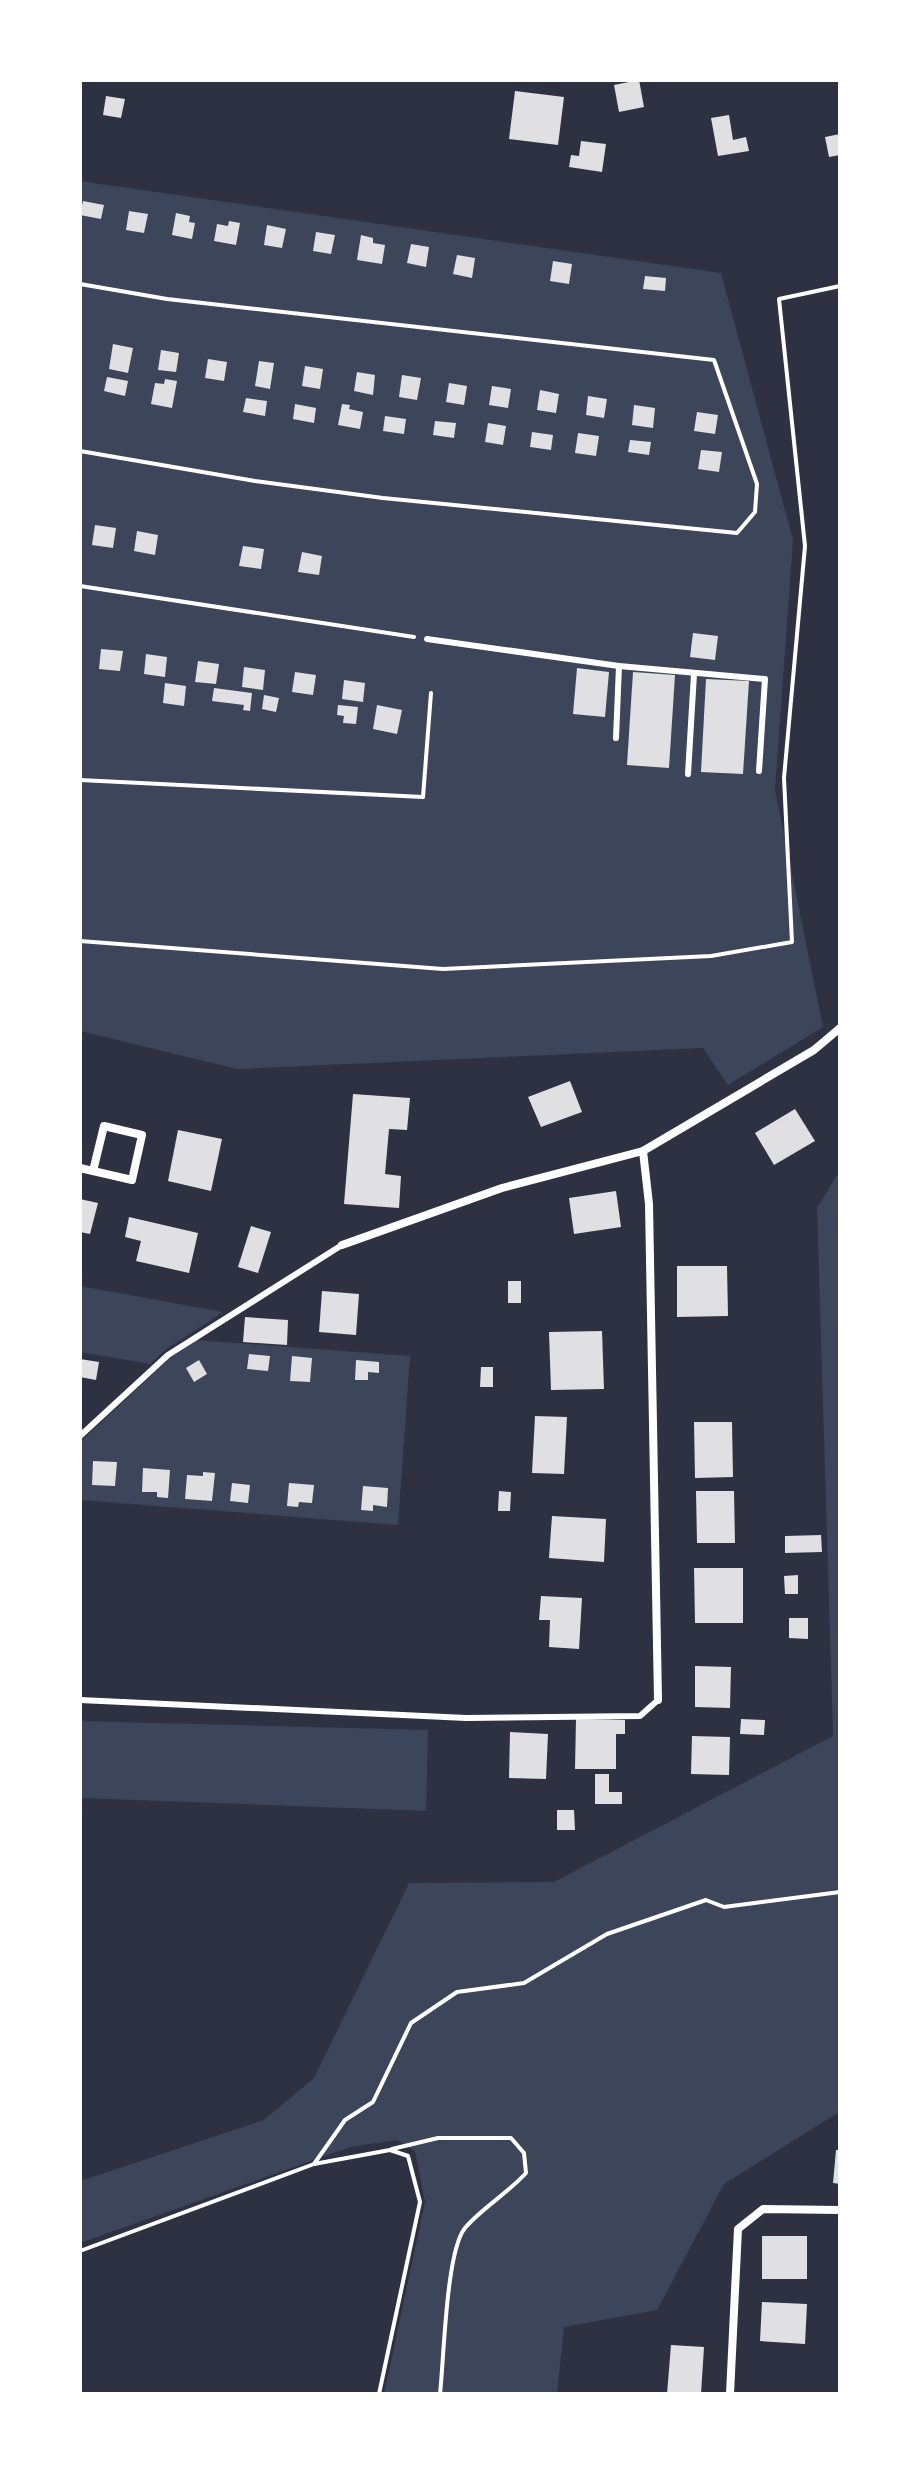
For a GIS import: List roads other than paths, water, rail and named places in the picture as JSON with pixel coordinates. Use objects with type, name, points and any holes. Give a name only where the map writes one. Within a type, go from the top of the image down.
[{"type":"street","points":[[342,1245],[502,1188],[643,1151],[814,1050],[840,1028]]},
{"type":"street","points":[[80,1168],[93,1171],[132,1180],[142,1135],[104,1126],[93,1171]]},
{"type":"street","points":[[643,1151],[649,1204],[658,1700]]},
{"type":"street","points":[[730,2394],[738,2229],[763,2209],[840,2210]]},
{"type":"lane","points":[[427,639],[619,666],[765,679],[759,771]]},
{"type":"lane","points":[[616,738],[619,666]]},
{"type":"lane","points":[[688,774],[694,674]]},
{"type":"lane","points":[[80,1436],[168,1355],[342,1245]]},
{"type":"lane","points":[[80,1700],[466,1718],[640,1716],[658,1700]]}]
